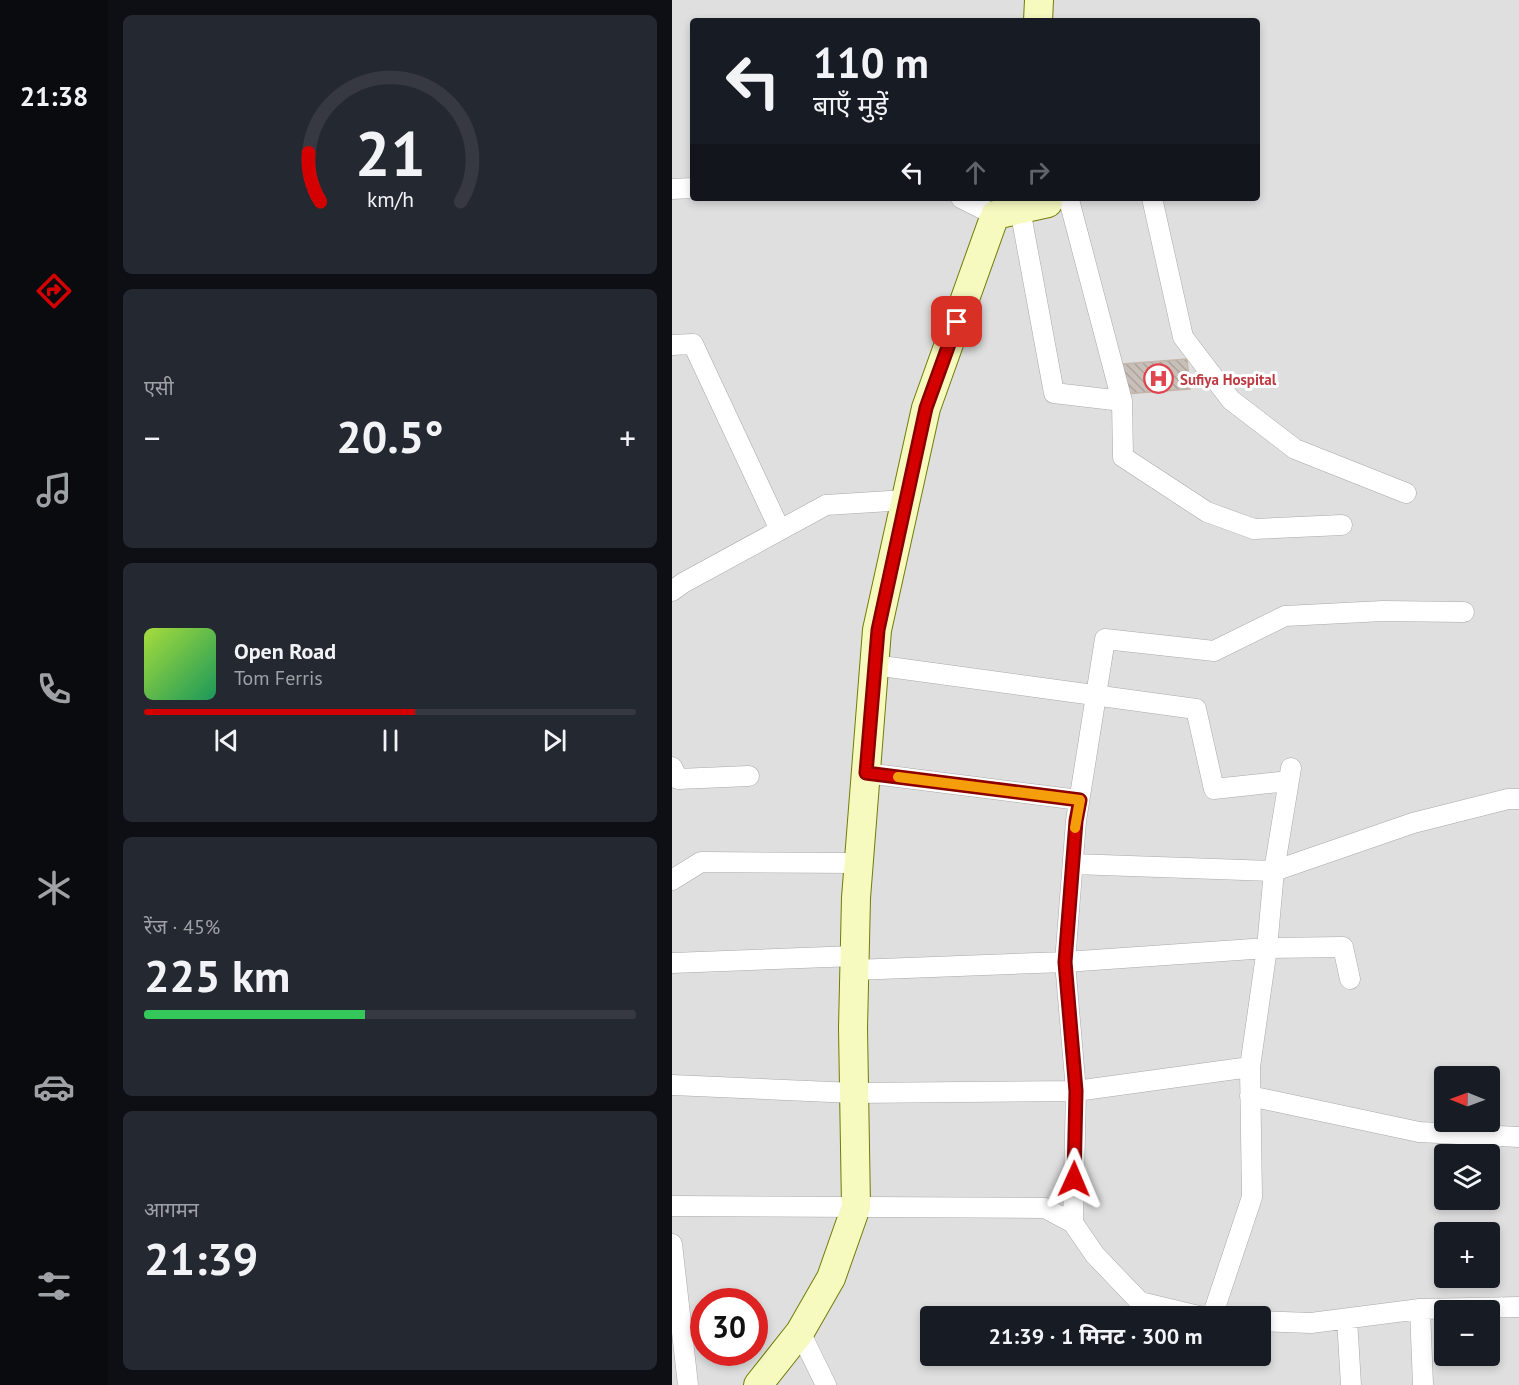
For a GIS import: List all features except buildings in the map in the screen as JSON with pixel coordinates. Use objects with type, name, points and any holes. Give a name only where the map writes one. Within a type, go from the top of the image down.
[{"type":"street","points":[[1038,18],[1039,0]]},
{"type":"street","points":[[672,189],[690,188]]},
{"type":"street","points":[[971,201],[1007,212],[1056,201]]},
{"type":"street","points":[[1061,201],[1122,401],[1123,457],[1207,512],[1254,529],[1342,525]]},
{"type":"street","points":[[1153,201],[1183,338],[1231,400],[1294,449],[1406,493]]},
{"type":"street","points":[[1007,212],[1054,393],[1122,401]]},
{"type":"street","points":[[758,1385],[800,1332],[831,1278],[856,1207],[854,963],[859,863],[878,630],[926,408],[1007,212]]},
{"type":"street","points":[[672,345],[693,344],[780,530]]},
{"type":"street","points":[[672,591],[826,505],[906,500]]},
{"type":"street","points":[[1073,1223],[1076,1091],[1065,962],[1080,800],[1105,639],[1214,651],[1285,616],[1383,611],[1464,612]]},
{"type":"street","points":[[874,665],[1196,709],[1214,789],[1290,775],[1274,871],[1268,948],[1250,1067],[1252,1197],[1216,1306]]},
{"type":"street","points":[[672,767],[678,779],[749,776]]},
{"type":"street","points":[[866,773],[1080,800]]},
{"type":"street","points":[[1073,864],[1274,871],[1413,823],[1508,799],[1519,799]]},
{"type":"street","points":[[672,880],[701,862],[859,863]]},
{"type":"street","points":[[672,963],[1065,962],[1268,948],[1343,947],[1350,980]]},
{"type":"street","points":[[672,1085],[854,1093],[1076,1091],[1250,1067]]},
{"type":"street","points":[[1250,1096],[1419,1132],[1519,1137]]},
{"type":"street","points":[[672,1206],[1045,1208],[1073,1223],[1095,1255],[1140,1302],[1157,1306]]},
{"type":"street","points":[[672,1244],[677,1332],[688,1385]]},
{"type":"street","points":[[1271,1321],[1311,1323],[1420,1309],[1519,1307]]},
{"type":"street","points":[[1420,1309],[1423,1385]]},
{"type":"street","points":[[1347,1318],[1351,1385]]},
{"type":"street","points":[[800,1332],[826,1385]]},
{"type":"shaded area","points":[[672,0],[1519,0],[1519,1385],[672,1385]]},
{"type":"slow traffic","points":[[898,777],[1080,800],[1075,828]]},
{"type":"place","name":"Sufiya Hospital","points":[[1159,379]]},
{"type":"route","points":[[957,322],[926,408],[878,630],[866,773],[1080,800],[1076,821],[1065,962],[1076,1091],[1074,1179]]}]
